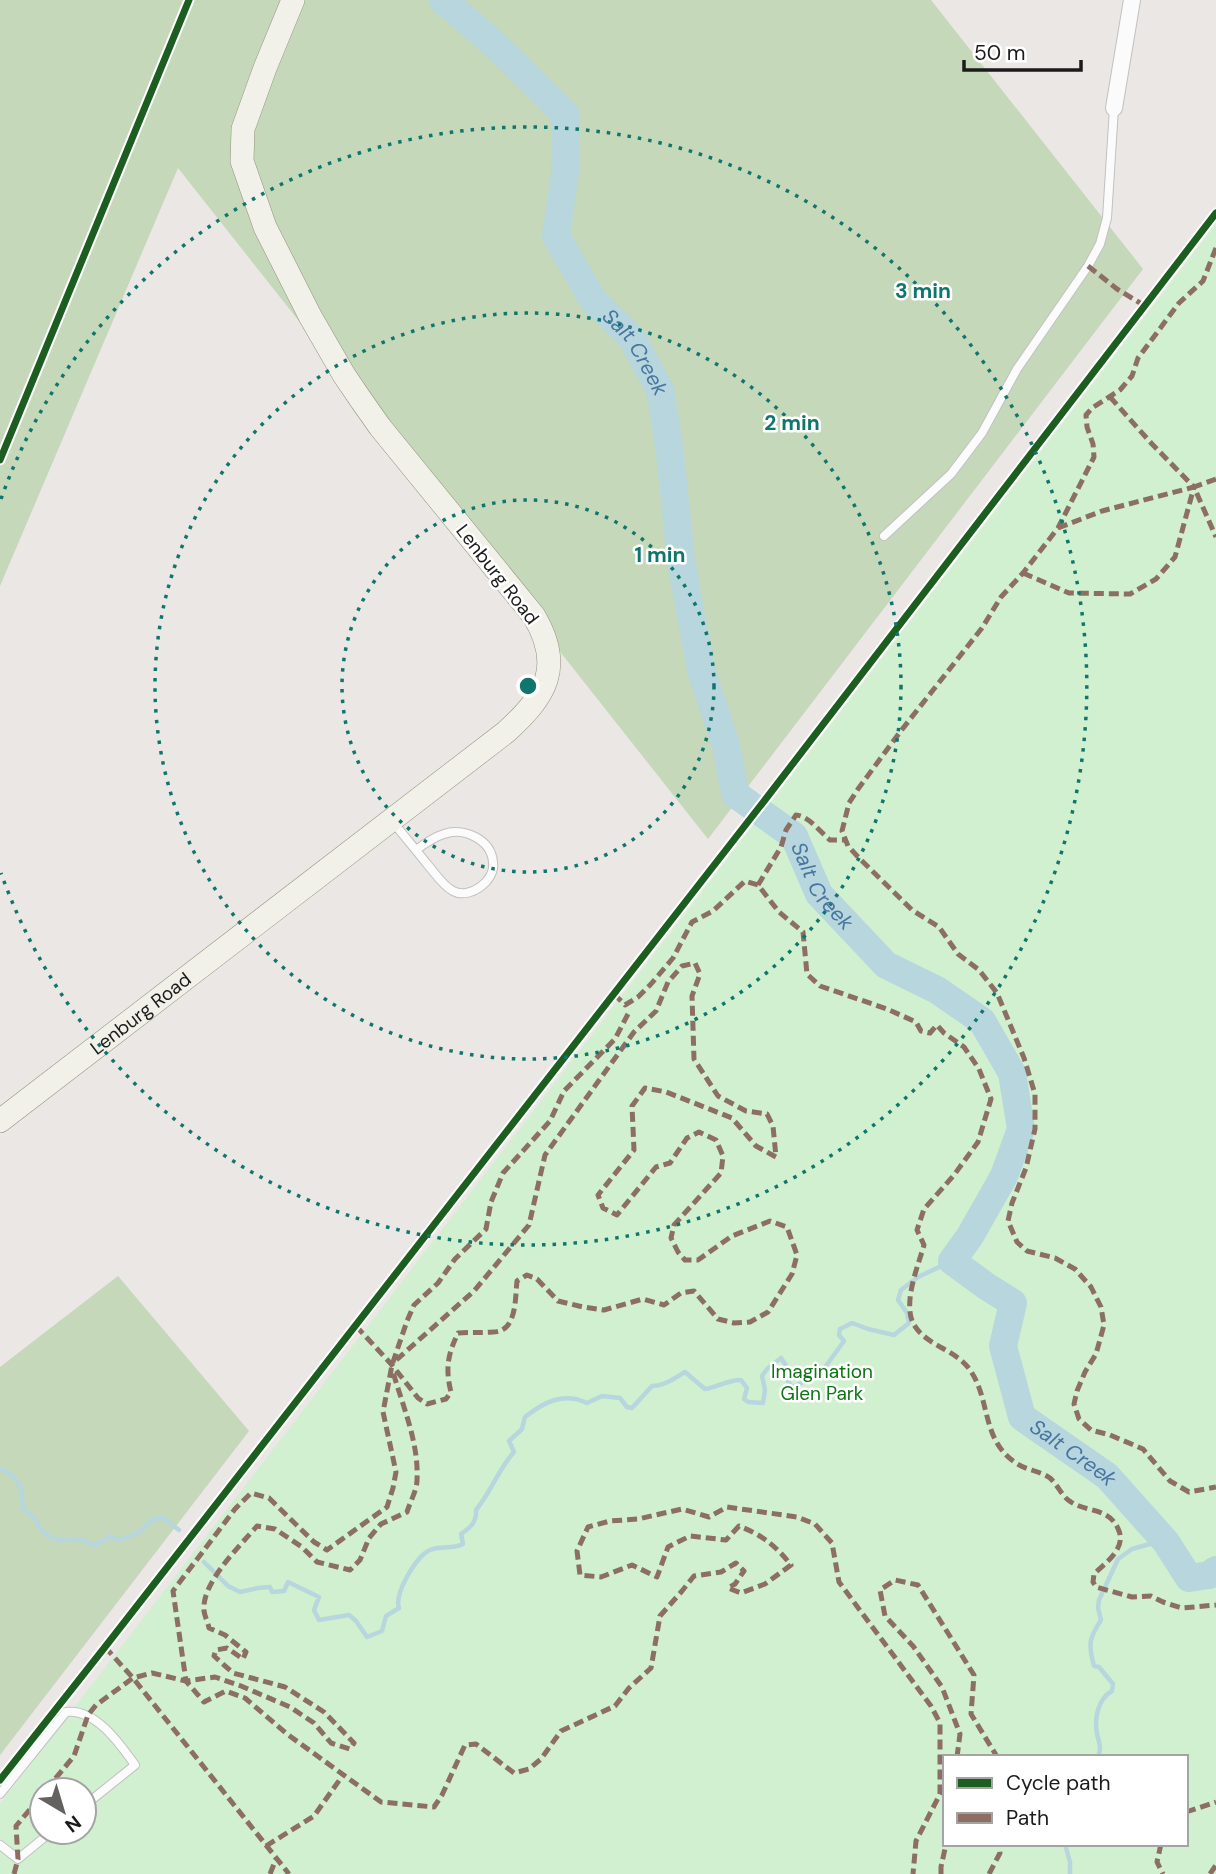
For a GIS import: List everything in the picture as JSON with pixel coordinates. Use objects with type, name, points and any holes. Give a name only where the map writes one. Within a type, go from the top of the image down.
[{"type":"street","name":"Lenburg Road","points":[[0,1121],[522,718],[542,691],[549,670],[545,637],[534,616],[380,427],[344,375],[310,316],[265,227],[242,161],[243,129],[293,0]]},
{"type":"street","points":[[1114,108],[1132,0]]},
{"type":"lane","points":[[884,536],[951,474],[982,433],[1017,369],[1088,266],[1100,244],[1107,218],[1114,108]]},
{"type":"lane","points":[[391,820],[443,883],[455,892],[470,893],[491,875],[494,863],[489,852],[482,842],[472,835],[460,831],[443,834],[416,849]]},
{"type":"lane","points":[[0,1794],[66,1712],[75,1711],[88,1715],[104,1728],[135,1765],[98,1795]]},
{"type":"lane","points":[[0,1845],[19,1858],[34,1846]]},
{"type":"green space","points":[[0,0],[931,0],[1143,269],[708,839],[178,168],[0,586]]},
{"type":"green space","name":"Imagination Glen Park","points":[[1216,224],[1216,1874],[0,1874],[0,1804]]},
{"type":"green space","points":[[118,1276],[249,1431],[0,1755],[0,1367]]},
{"type":"waterway","name":"Salt Creek","points":[[443,0],[492,42],[566,115],[565,172],[556,236],[593,300],[632,338],[660,390],[670,453],[681,561],[701,670],[726,745],[735,794],[794,836],[819,894],[886,965],[937,990],[982,1021],[1012,1073],[1021,1129],[1004,1176],[970,1236],[952,1261],[1013,1303],[1003,1346],[1022,1417],[1107,1476],[1166,1542],[1189,1578],[1209,1575],[1216,1570]]},
{"type":"waterway","points":[[204,1562],[228,1586],[240,1592],[270,1587],[272,1592],[284,1591],[288,1582],[319,1597],[314,1610],[319,1620],[349,1615],[367,1637],[382,1631],[386,1616],[399,1608],[398,1602],[407,1576],[424,1554],[430,1550],[463,1544],[461,1534],[472,1524],[476,1510],[514,1452],[509,1441],[522,1429],[525,1417],[539,1407],[554,1400],[570,1398],[587,1403],[602,1396],[620,1398],[627,1407],[632,1408],[652,1386],[666,1383],[685,1372],[705,1389],[741,1380],[747,1388],[744,1399],[748,1402],[763,1403],[765,1390],[762,1376],[781,1358],[791,1373],[788,1381],[792,1387],[815,1377],[823,1370],[844,1341],[839,1335],[840,1329],[852,1323],[894,1335],[909,1323],[907,1313],[898,1300],[901,1290],[918,1277],[952,1261]]},
{"type":"waterway","points":[[0,1469],[17,1480],[25,1510],[40,1528],[55,1539],[87,1541],[94,1546],[111,1536],[117,1540],[133,1535],[153,1519],[163,1518],[179,1530]]},
{"type":"waterway","points":[[1098,1755],[1097,1715],[1100,1704],[1112,1691],[1113,1684],[1099,1667],[1094,1666],[1091,1652],[1092,1637],[1101,1620],[1099,1600],[1118,1559],[1132,1549],[1164,1540]]},
{"type":"waterway","points":[[1066,1846],[1070,1874]]},
{"type":"marked path","points":[[1216,248],[1203,281],[1179,303],[1138,358],[1132,376],[1120,390],[1086,415],[1094,457],[1058,528],[1001,597],[982,628],[858,789],[849,803],[842,831],[848,846],[859,858],[912,910],[939,927],[958,954],[979,970],[997,993],[1024,1058],[1035,1094],[1035,1129],[1026,1168],[1008,1221],[1017,1242],[1027,1251],[1055,1258],[1075,1269],[1091,1287],[1101,1307],[1104,1325],[1096,1354],[1085,1372],[1074,1404],[1079,1419],[1091,1430],[1143,1449],[1170,1481],[1189,1492],[1216,1487]]},
{"type":"marked path","points":[[1088,266],[1117,289],[1145,306]]},
{"type":"marked path","points":[[1110,397],[1194,487]]},
{"type":"marked path","points":[[1216,479],[1194,487],[1216,537]]},
{"type":"marked path","points":[[1058,528],[1102,511],[1194,487]]},
{"type":"marked path","points":[[1023,573],[1069,593],[1130,594],[1156,579],[1175,557],[1194,487]]},
{"type":"marked path","points":[[758,885],[796,815],[810,821],[830,840],[845,840]]},
{"type":"marked path","points":[[614,994],[625,1005],[638,997],[673,958],[692,922],[713,911],[745,881],[758,885],[779,912],[803,932],[807,974],[820,986],[887,1009],[916,1022],[921,1031],[930,1033],[937,1025],[964,1047],[979,1069],[991,1099],[978,1142],[924,1209],[917,1230],[924,1245],[911,1295],[910,1314],[913,1323],[925,1337],[957,1357],[970,1370],[977,1382],[992,1431],[1005,1454],[1016,1463],[1050,1478],[1071,1502],[1104,1514],[1115,1523],[1120,1544],[1094,1574],[1093,1582],[1096,1587],[1132,1597],[1151,1596],[1182,1608],[1216,1605]]},
{"type":"marked path","points":[[356,1326],[418,1398],[427,1404],[446,1399],[451,1392],[448,1361],[458,1333],[493,1332],[507,1327],[515,1305],[517,1281],[527,1275],[537,1279],[558,1301],[583,1307],[604,1310],[643,1299],[664,1305],[681,1293],[694,1291],[718,1319],[734,1323],[750,1322],[768,1312],[792,1274],[797,1255],[787,1227],[770,1221],[732,1236],[698,1260],[685,1260],[671,1238],[674,1225],[721,1173],[723,1156],[716,1140],[699,1132],[687,1138],[670,1163],[656,1167],[617,1215],[603,1208],[598,1195],[634,1150],[632,1106],[645,1088],[666,1092],[732,1118],[756,1146],[776,1157],[773,1126],[767,1114],[746,1111],[718,1096],[694,1059],[692,996],[700,974],[695,963],[682,966],[668,982],[656,1011],[634,1032],[545,1155],[529,1225],[474,1291],[394,1362]]},
{"type":"marked path","points":[[628,1014],[615,1039],[564,1091],[550,1121],[503,1173],[491,1202],[486,1229],[455,1259],[438,1283],[414,1305],[392,1365],[383,1412],[396,1472],[387,1507],[327,1550],[314,1542],[269,1498],[251,1493],[235,1509],[173,1591],[186,1681],[204,1702],[226,1691],[245,1698],[287,1734],[381,1802],[434,1807],[465,1745],[476,1744],[514,1773],[529,1769],[541,1759],[561,1731],[615,1706],[629,1688],[651,1668],[660,1616],[694,1576],[721,1572],[736,1563],[744,1571],[735,1584],[728,1588],[741,1593],[765,1584],[791,1565],[768,1541],[739,1526],[726,1540],[690,1536],[668,1547],[657,1577],[632,1565],[601,1577],[580,1575],[577,1551],[588,1527],[682,1509],[709,1517],[727,1507],[797,1517],[815,1524],[832,1543],[839,1582],[931,1706],[940,1723],[940,1794],[916,1841],[913,1874]]},
{"type":"marked path","points":[[58,1776],[74,1756],[88,1715],[96,1705],[133,1678],[152,1673],[186,1681],[215,1677],[241,1686],[290,1707],[314,1723],[331,1743],[350,1749],[354,1743],[324,1712],[285,1687],[233,1673],[214,1656],[216,1650],[227,1648],[243,1659],[246,1652],[225,1635],[209,1628],[204,1611],[205,1600],[215,1577],[257,1526],[275,1529],[302,1547],[317,1562],[350,1570],[360,1560],[369,1538],[381,1524],[407,1512],[416,1488],[416,1452],[393,1372]]},
{"type":"marked path","points":[[957,1755],[960,1734],[942,1687],[913,1646],[885,1616],[880,1590],[895,1580],[918,1585],[974,1675],[971,1714],[996,1755]]},
{"type":"marked path","points":[[105,1647],[133,1678],[289,1874]]},
{"type":"marked path","points":[[266,1846],[314,1816],[343,1775]]},
{"type":"marked path","points":[[1188,1811],[1216,1802]]},
{"type":"marked path","points":[[14,1874],[18,1859],[16,1826],[28,1812]]},
{"type":"marked path","points":[[941,1874],[946,1846]]},
{"type":"marked path","points":[[989,1874],[1000,1853],[999,1846]]},
{"type":"marked path","points":[[1161,1846],[1157,1862],[1163,1874]]},
{"type":"marked path","points":[[270,1874],[276,1859]]},
{"type":"marked path","points":[[1210,1874],[1216,1865]]},
{"type":"cycle path","points":[[0,460],[189,0]]},
{"type":"cycle path","points":[[0,1780],[768,796],[1216,213]]}]
